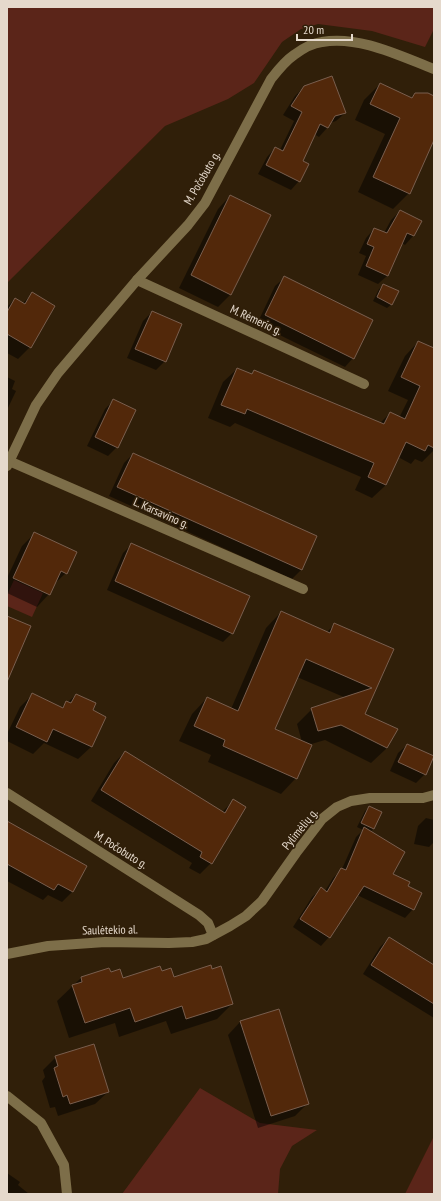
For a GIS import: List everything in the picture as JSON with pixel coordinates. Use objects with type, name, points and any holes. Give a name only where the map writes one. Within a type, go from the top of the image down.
[{"type":"street","name":"M. Počobuto g.","points":[[8,463],[36,405],[58,373],[137,280],[188,226],[204,204],[271,79],[280,67],[293,55],[305,48],[321,42],[342,40],[378,48],[434,69]]},
{"type":"street","name":"M. Rėmerio g.","points":[[137,280],[364,384]]},
{"type":"street","name":"L. Karsavino g.","points":[[8,463],[303,589]]},
{"type":"street","name":"M. Počobuto g.","points":[[7,793],[199,915],[208,923],[214,935]]},
{"type":"street","name":"Pylimėlių g.","points":[[214,935],[246,916],[262,901],[319,823],[337,807],[351,801],[370,798],[423,798],[434,795]]},
{"type":"street","name":"Saulėtekio al.","points":[[7,954],[48,946],[98,942],[169,944],[192,942],[206,939],[214,935]]},
{"type":"street","points":[[7,1096],[41,1123],[64,1165],[67,1194]]},
{"type":"shaded area","points":[[7,7],[434,7],[434,29],[425,47],[372,31],[318,24],[301,29],[282,42],[254,83],[228,99],[165,126],[7,283]]},
{"type":"shaded area","points":[[14,580],[43,593],[32,617],[7,606],[7,595]]},
{"type":"shaded area","points":[[200,1088],[260,1123],[317,1130],[292,1146],[280,1169],[278,1194],[122,1194]]},
{"type":"shaded area","points":[[434,1136],[434,1194],[405,1194]]},
{"type":"building","points":[[332,76],[346,113],[335,116],[328,128],[320,124],[303,161],[309,164],[300,182],[266,165],[275,147],[283,151],[302,112],[291,106],[304,86]]},
{"type":"building","points":[[380,83],[412,98],[415,93],[428,93],[434,96],[434,140],[410,194],[373,177],[400,118],[370,104]]},
{"type":"building","points":[[230,195],[271,215],[231,295],[191,275]]},
{"type":"building","points":[[400,210],[422,221],[414,236],[407,233],[388,276],[366,266],[374,247],[367,244],[374,228],[387,233]]},
{"type":"building","points":[[284,276],[373,320],[354,359],[265,315]]},
{"type":"building","points":[[383,284],[399,291],[392,305],[377,297]]},
{"type":"building","points":[[32,292],[55,306],[31,348],[7,334],[7,312],[15,298],[25,304]]},
{"type":"building","points":[[152,311],[182,324],[166,362],[135,349]]},
{"type":"building","points":[[418,341],[434,348],[434,448],[428,445],[425,451],[406,442],[386,485],[368,477],[374,463],[247,409],[245,414],[221,405],[237,368],[252,374],[254,370],[384,424],[390,412],[405,419],[420,386],[401,377]]},
{"type":"building","points":[[113,399],[136,410],[118,448],[95,437]]},
{"type":"building","points":[[133,453],[317,536],[302,570],[117,487]]},
{"type":"building","points":[[34,532],[77,552],[67,574],[61,571],[50,595],[13,578]]},
{"type":"building","points":[[131,543],[250,596],[233,634],[115,581]]},
{"type":"building","points":[[281,611],[330,633],[334,623],[394,649],[365,714],[398,729],[387,748],[341,725],[318,731],[311,708],[372,688],[306,659],[275,729],[312,745],[297,779],[223,746],[225,740],[194,726],[207,697],[238,711]]},
{"type":"building","points":[[7,616],[31,626],[7,682]]},
{"type":"building","points":[[32,693],[63,708],[66,701],[71,703],[76,694],[96,703],[93,710],[106,717],[92,747],[53,729],[47,742],[16,727]]},
{"type":"building","points":[[407,744],[434,756],[426,775],[398,762]]},
{"type":"building","points":[[125,751],[225,813],[233,799],[246,807],[212,864],[200,857],[202,852],[101,790]]},
{"type":"building","points":[[369,806],[382,812],[374,829],[361,823]]},
{"type":"building","points":[[7,821],[87,866],[73,892],[58,884],[54,890],[7,864]]},
{"type":"building","points":[[364,827],[405,852],[393,874],[410,882],[408,886],[422,893],[414,910],[364,886],[330,938],[300,919],[321,887],[327,892],[341,868],[346,870]]},
{"type":"building","points":[[389,937],[434,965],[434,1004],[371,965]]},
{"type":"building","points":[[211,965],[212,969],[221,966],[233,1004],[186,1019],[182,1006],[135,1022],[130,1008],[85,1023],[72,985],[82,982],[81,977],[109,968],[111,972],[120,969],[123,978],[160,966],[162,971],[171,968],[174,977]]},
{"type":"building","points":[[279,1009],[309,1104],[271,1116],[240,1021]]},
{"type":"building","points":[[94,1044],[109,1092],[70,1104],[67,1095],[63,1097],[54,1068],[58,1066],[55,1056]]}]
